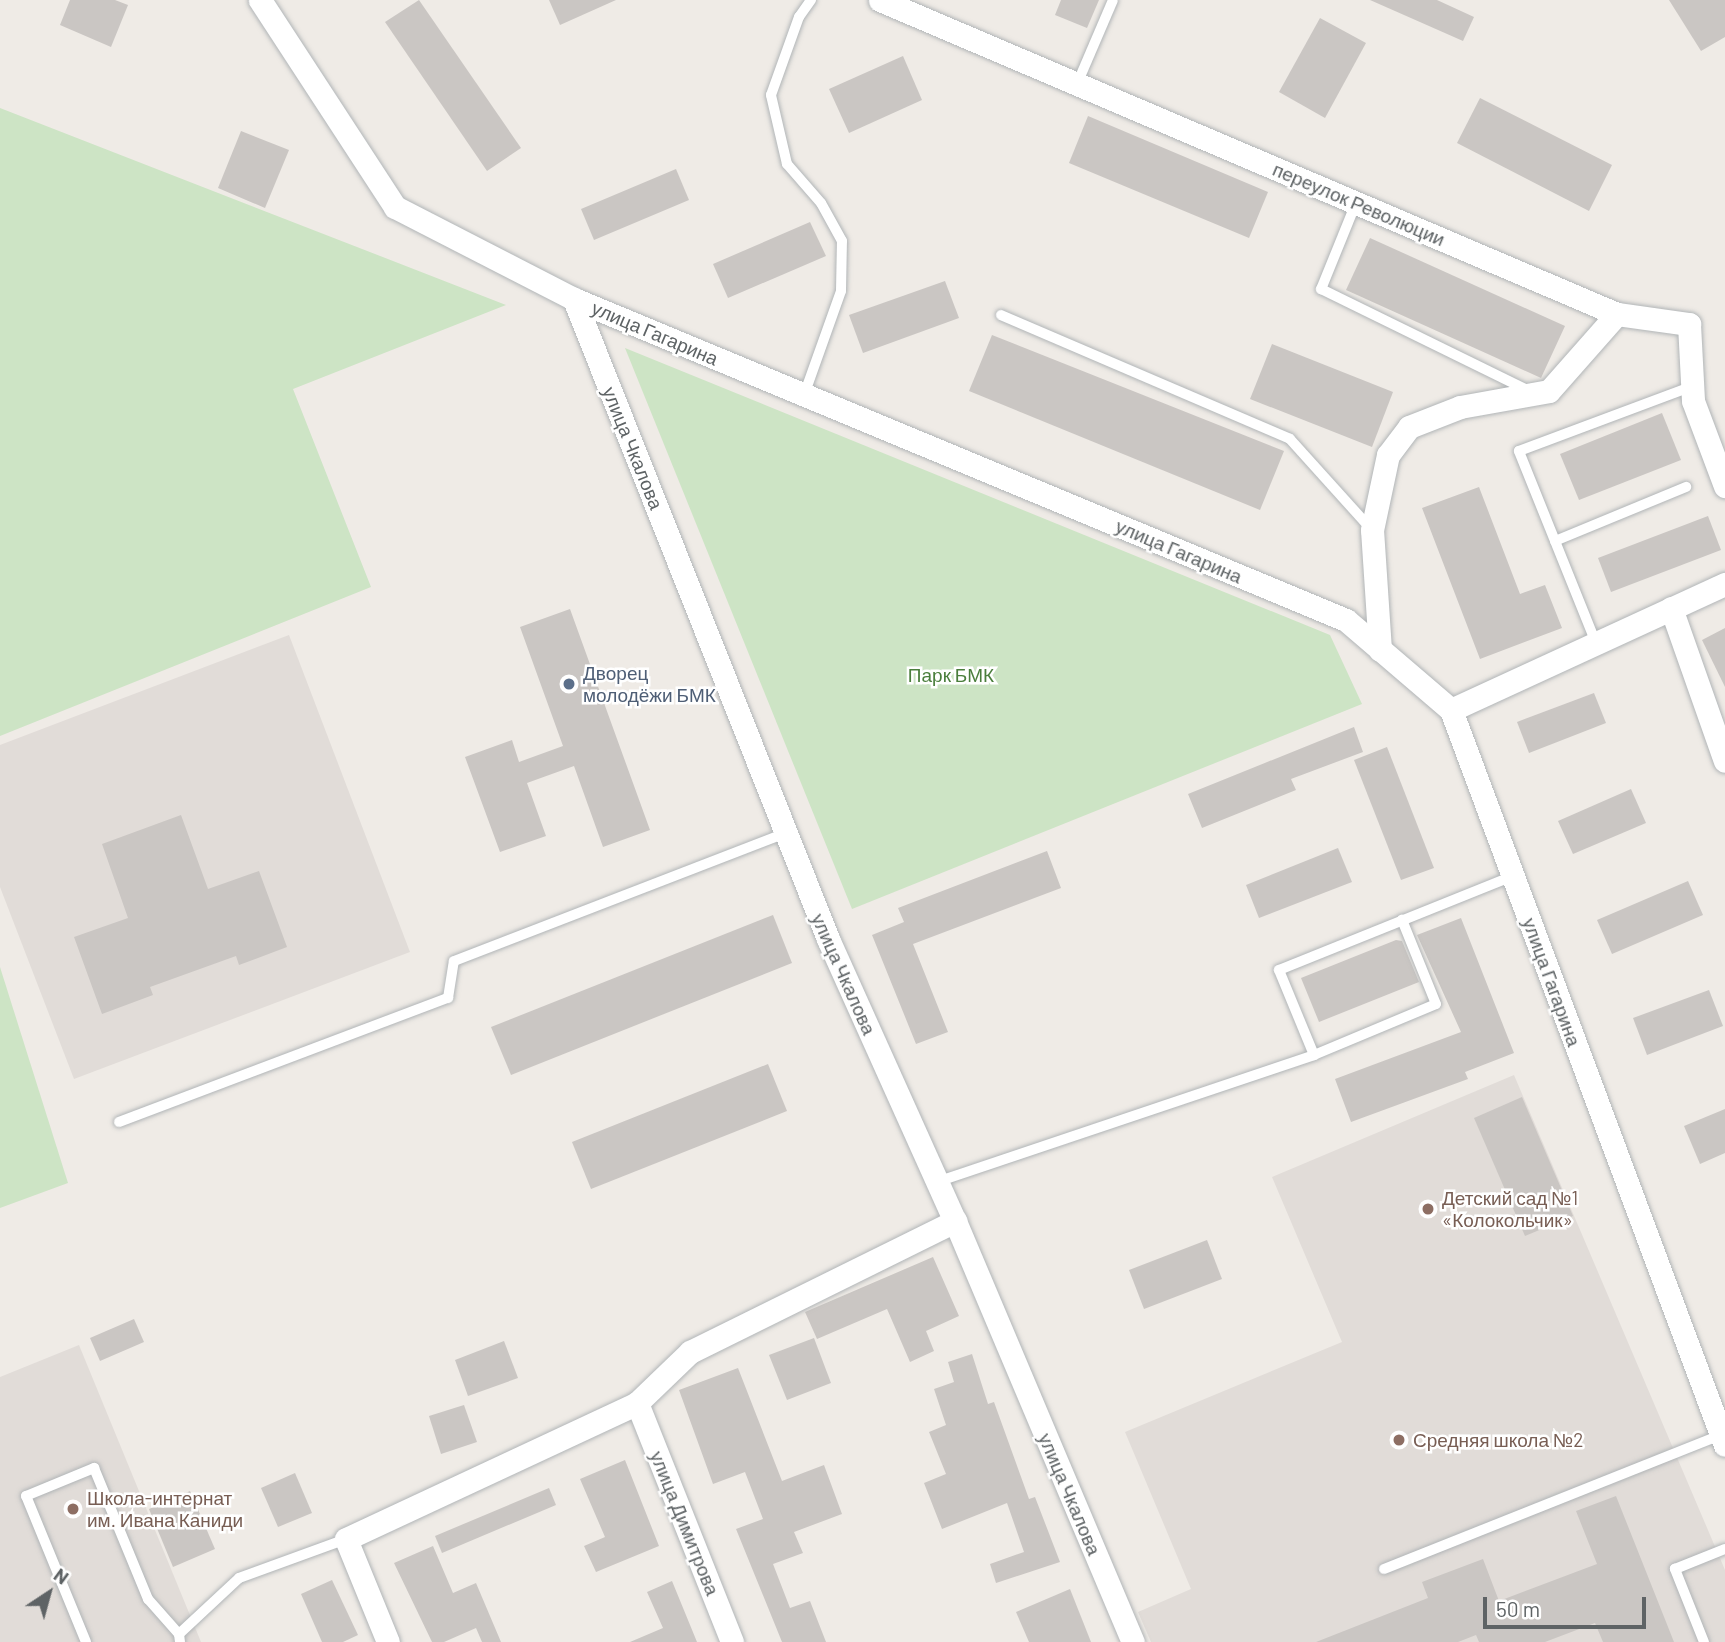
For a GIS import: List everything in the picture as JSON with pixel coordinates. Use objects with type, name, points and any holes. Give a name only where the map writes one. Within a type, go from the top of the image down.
[{"type":"street","name":"улица Гагарина","points":[[260,0],[395,207],[574,299],[1346,620],[1451,710],[1721,1428]]},
{"type":"street","name":"переулок Революции","points":[[880,0],[1617,314],[1689,324],[1693,401],[1725,486]]},
{"type":"street","name":"улица Чкалова","points":[[574,299],[785,833],[955,1222],[1133,1642]]},
{"type":"street","points":[[1380,650],[1372,530],[1388,455],[1409,427],[1460,407],[1549,391],[1617,314]]},
{"type":"street","points":[[1451,710],[1725,584]]},
{"type":"street","points":[[1671,608],[1717,713],[1725,761]]},
{"type":"street","points":[[388,1642],[346,1539],[637,1403],[690,1352],[955,1222]]},
{"type":"street","name":"улица Димитрова","points":[[637,1403],[732,1642]]},
{"type":"lane","points":[[804,394],[841,291],[842,241],[821,203],[787,164],[771,95],[799,17],[811,0]]},
{"type":"lane","points":[[1077,84],[1114,0]]},
{"type":"lane","points":[[1356,203],[1321,289],[1535,393]]},
{"type":"lane","points":[[1001,316],[1290,439],[1372,530]]},
{"type":"lane","points":[[1596,643],[1519,451],[1693,386]]},
{"type":"lane","points":[[1555,541],[1686,486]]},
{"type":"lane","points":[[119,1122],[448,998],[454,961],[785,833]]},
{"type":"lane","points":[[1314,1055],[1279,970],[1513,876]]},
{"type":"lane","points":[[937,1182],[1314,1055],[1436,1004],[1402,920]]},
{"type":"lane","points":[[1384,1569],[1721,1428]]},
{"type":"lane","points":[[86,1642],[26,1496],[94,1468],[148,1599],[179,1638],[239,1578],[346,1539]]},
{"type":"lane","points":[[1704,1642],[1675,1569],[1725,1549]]},
{"type":"shaded area","points":[[289,635],[410,952],[74,1079],[0,887],[0,745]]},
{"type":"shaded area","name":"Средняя школа №2","points":[[1514,1075],[1725,1570],[1725,1642],[1151,1642],[1138,1612],[1191,1589],[1125,1432],[1342,1342],[1272,1177]]},
{"type":"shaded area","name":"Школа-интернат им. Ивана Каниди","points":[[79,1345],[201,1642],[0,1642],[0,1377]]},
{"type":"green space","points":[[0,108],[506,305],[293,389],[371,587],[0,736]]},
{"type":"green space","name":"Парк БМК","points":[[625,348],[1330,635],[1362,704],[852,909]]},
{"type":"green space","points":[[0,967],[68,1183],[0,1208]]},
{"type":"building","points":[[70,0],[115,0],[128,5],[111,47],[60,25]]},
{"type":"building","points":[[419,0],[521,148],[487,171],[385,22]]},
{"type":"building","points":[[549,0],[616,0],[560,25]]},
{"type":"building","points":[[1061,0],[1099,0],[1087,28],[1055,15]]},
{"type":"building","points":[[1370,0],[1437,0],[1474,17],[1463,41]]},
{"type":"building","points":[[1669,0],[1725,0],[1725,37],[1701,51]]},
{"type":"building","points":[[1320,18],[1366,43],[1325,118],[1279,92]]},
{"type":"building","points":[[903,56],[922,100],[849,133],[829,89]]},
{"type":"building","points":[[1480,98],[1612,165],[1589,211],[1457,143]]},
{"type":"building","points":[[1088,116],[1268,192],[1249,238],[1069,163]]},
{"type":"building","points":[[241,131],[289,150],[265,208],[218,188]]},
{"type":"building","points":[[676,169],[689,200],[594,240],[581,209]]},
{"type":"building","points":[[810,222],[826,256],[728,298],[713,264]]},
{"type":"building","points":[[1370,238],[1565,326],[1541,378],[1346,290]]},
{"type":"building","points":[[945,281],[959,318],[863,353],[849,315]]},
{"type":"building","points":[[992,335],[1284,451],[1260,510],[969,391]]},
{"type":"building","points":[[1272,344],[1393,392],[1372,447],[1250,399]]},
{"type":"building","points":[[1662,413],[1681,460],[1579,500],[1560,454]]},
{"type":"building","points":[[1479,487],[1520,594],[1545,585],[1562,628],[1480,659],[1422,508]]},
{"type":"building","points":[[1708,516],[1721,550],[1611,592],[1598,558]]},
{"type":"building","name":"Дворец молодёжи БМК","points":[[570,609],[650,830],[603,847],[574,766],[527,783],[546,836],[500,852],[465,757],[512,740],[519,762],[563,746],[520,627]]},
{"type":"building","points":[[1725,628],[1725,687],[1702,640]]},
{"type":"building","points":[[1594,693],[1606,723],[1529,753],[1517,722]]},
{"type":"building","points":[[1354,727],[1363,752],[1291,779],[1296,790],[1202,828],[1188,794]]},
{"type":"building","points":[[1387,747],[1434,868],[1401,880],[1354,760]]},
{"type":"building","points":[[1631,789],[1646,823],[1573,854],[1558,821]]},
{"type":"building","points":[[181,815],[208,889],[259,871],[287,947],[239,965],[236,956],[150,987],[153,995],[102,1014],[74,937],[128,918],[102,844]]},
{"type":"building","points":[[1338,848],[1352,882],[1259,918],[1246,885]]},
{"type":"building","points":[[1047,851],[1061,888],[913,944],[948,1032],[916,1044],[872,935],[904,922],[898,908]]},
{"type":"building","points":[[1688,881],[1703,915],[1612,954],[1597,920]]},
{"type":"building","points":[[773,915],[792,963],[511,1075],[491,1027]]},
{"type":"building","points":[[1461,918],[1514,1053],[1465,1072],[1468,1079],[1351,1122],[1335,1079],[1461,1032],[1417,935]]},
{"type":"building","points":[[1396,940],[1402,941],[1419,982],[1319,1022],[1301,978]]},
{"type":"building","points":[[1709,990],[1723,1026],[1647,1055],[1633,1018]]},
{"type":"building","points":[[768,1064],[787,1111],[591,1189],[572,1142]]},
{"type":"building","points":[[1522,1097],[1573,1216],[1525,1236],[1474,1118]]},
{"type":"building","points":[[1725,1109],[1725,1153],[1700,1164],[1684,1126]]},
{"type":"building","points":[[1207,1240],[1222,1279],[1144,1309],[1129,1270]]},
{"type":"building","points":[[933,1257],[959,1316],[926,1331],[934,1351],[910,1362],[887,1309],[817,1339],[805,1312]]},
{"type":"building","points":[[134,1319],[144,1342],[100,1361],[90,1338]]},
{"type":"building","points":[[814,1338],[831,1383],[787,1400],[769,1355]]},
{"type":"building","points":[[504,1341],[518,1378],[468,1396],[455,1360]]},
{"type":"building","points":[[972,1354],[988,1404],[994,1402],[1029,1499],[1035,1497],[1060,1562],[996,1583],[990,1564],[1024,1552],[1007,1503],[942,1529],[924,1483],[946,1474],[929,1432],[946,1425],[934,1389],[954,1382],[948,1362]]},
{"type":"building","points":[[738,1368],[782,1481],[824,1465],[842,1514],[794,1532],[803,1553],[773,1564],[790,1608],[810,1601],[826,1642],[782,1642],[736,1529],[763,1519],[745,1472],[713,1484],[679,1390]]},
{"type":"building","points":[[464,1405],[477,1442],[441,1454],[429,1416]]},
{"type":"building","points":[[625,1460],[659,1546],[596,1572],[584,1546],[605,1537],[580,1479]]},
{"type":"building","points":[[295,1473],[312,1513],[278,1527],[261,1488]]},
{"type":"building","points":[[549,1488],[556,1505],[442,1553],[435,1536]]},
{"type":"building","points":[[190,1491],[215,1549],[173,1567],[149,1509]]},
{"type":"building","points":[[1616,1496],[1674,1642],[1603,1642],[1595,1623],[1545,1642],[1479,1642],[1476,1635],[1458,1642],[1316,1642],[1428,1598],[1422,1582],[1483,1559],[1499,1601],[1597,1564],[1576,1511]]},
{"type":"building","points":[[433,1546],[453,1593],[476,1583],[501,1642],[482,1642],[476,1628],[444,1642],[432,1642],[394,1563]]},
{"type":"building","points":[[332,1580],[358,1635],[343,1642],[322,1642],[301,1594]]},
{"type":"building","points":[[672,1581],[697,1642],[630,1642],[663,1628],[647,1592]]},
{"type":"building","points":[[1070,1589],[1091,1642],[1029,1642],[1016,1612]]},
{"type":"place","name":"Дворец молодёжи БМК","points":[[569,684]]},
{"type":"place","name":"Детский сад №1 «Колокольчик»","points":[[1428,1209]]},
{"type":"place","name":"Средняя школа №2","points":[[1399,1440]]},
{"type":"place","name":"Школа-интернат им. Ивана Каниди","points":[[73,1509]]}]
